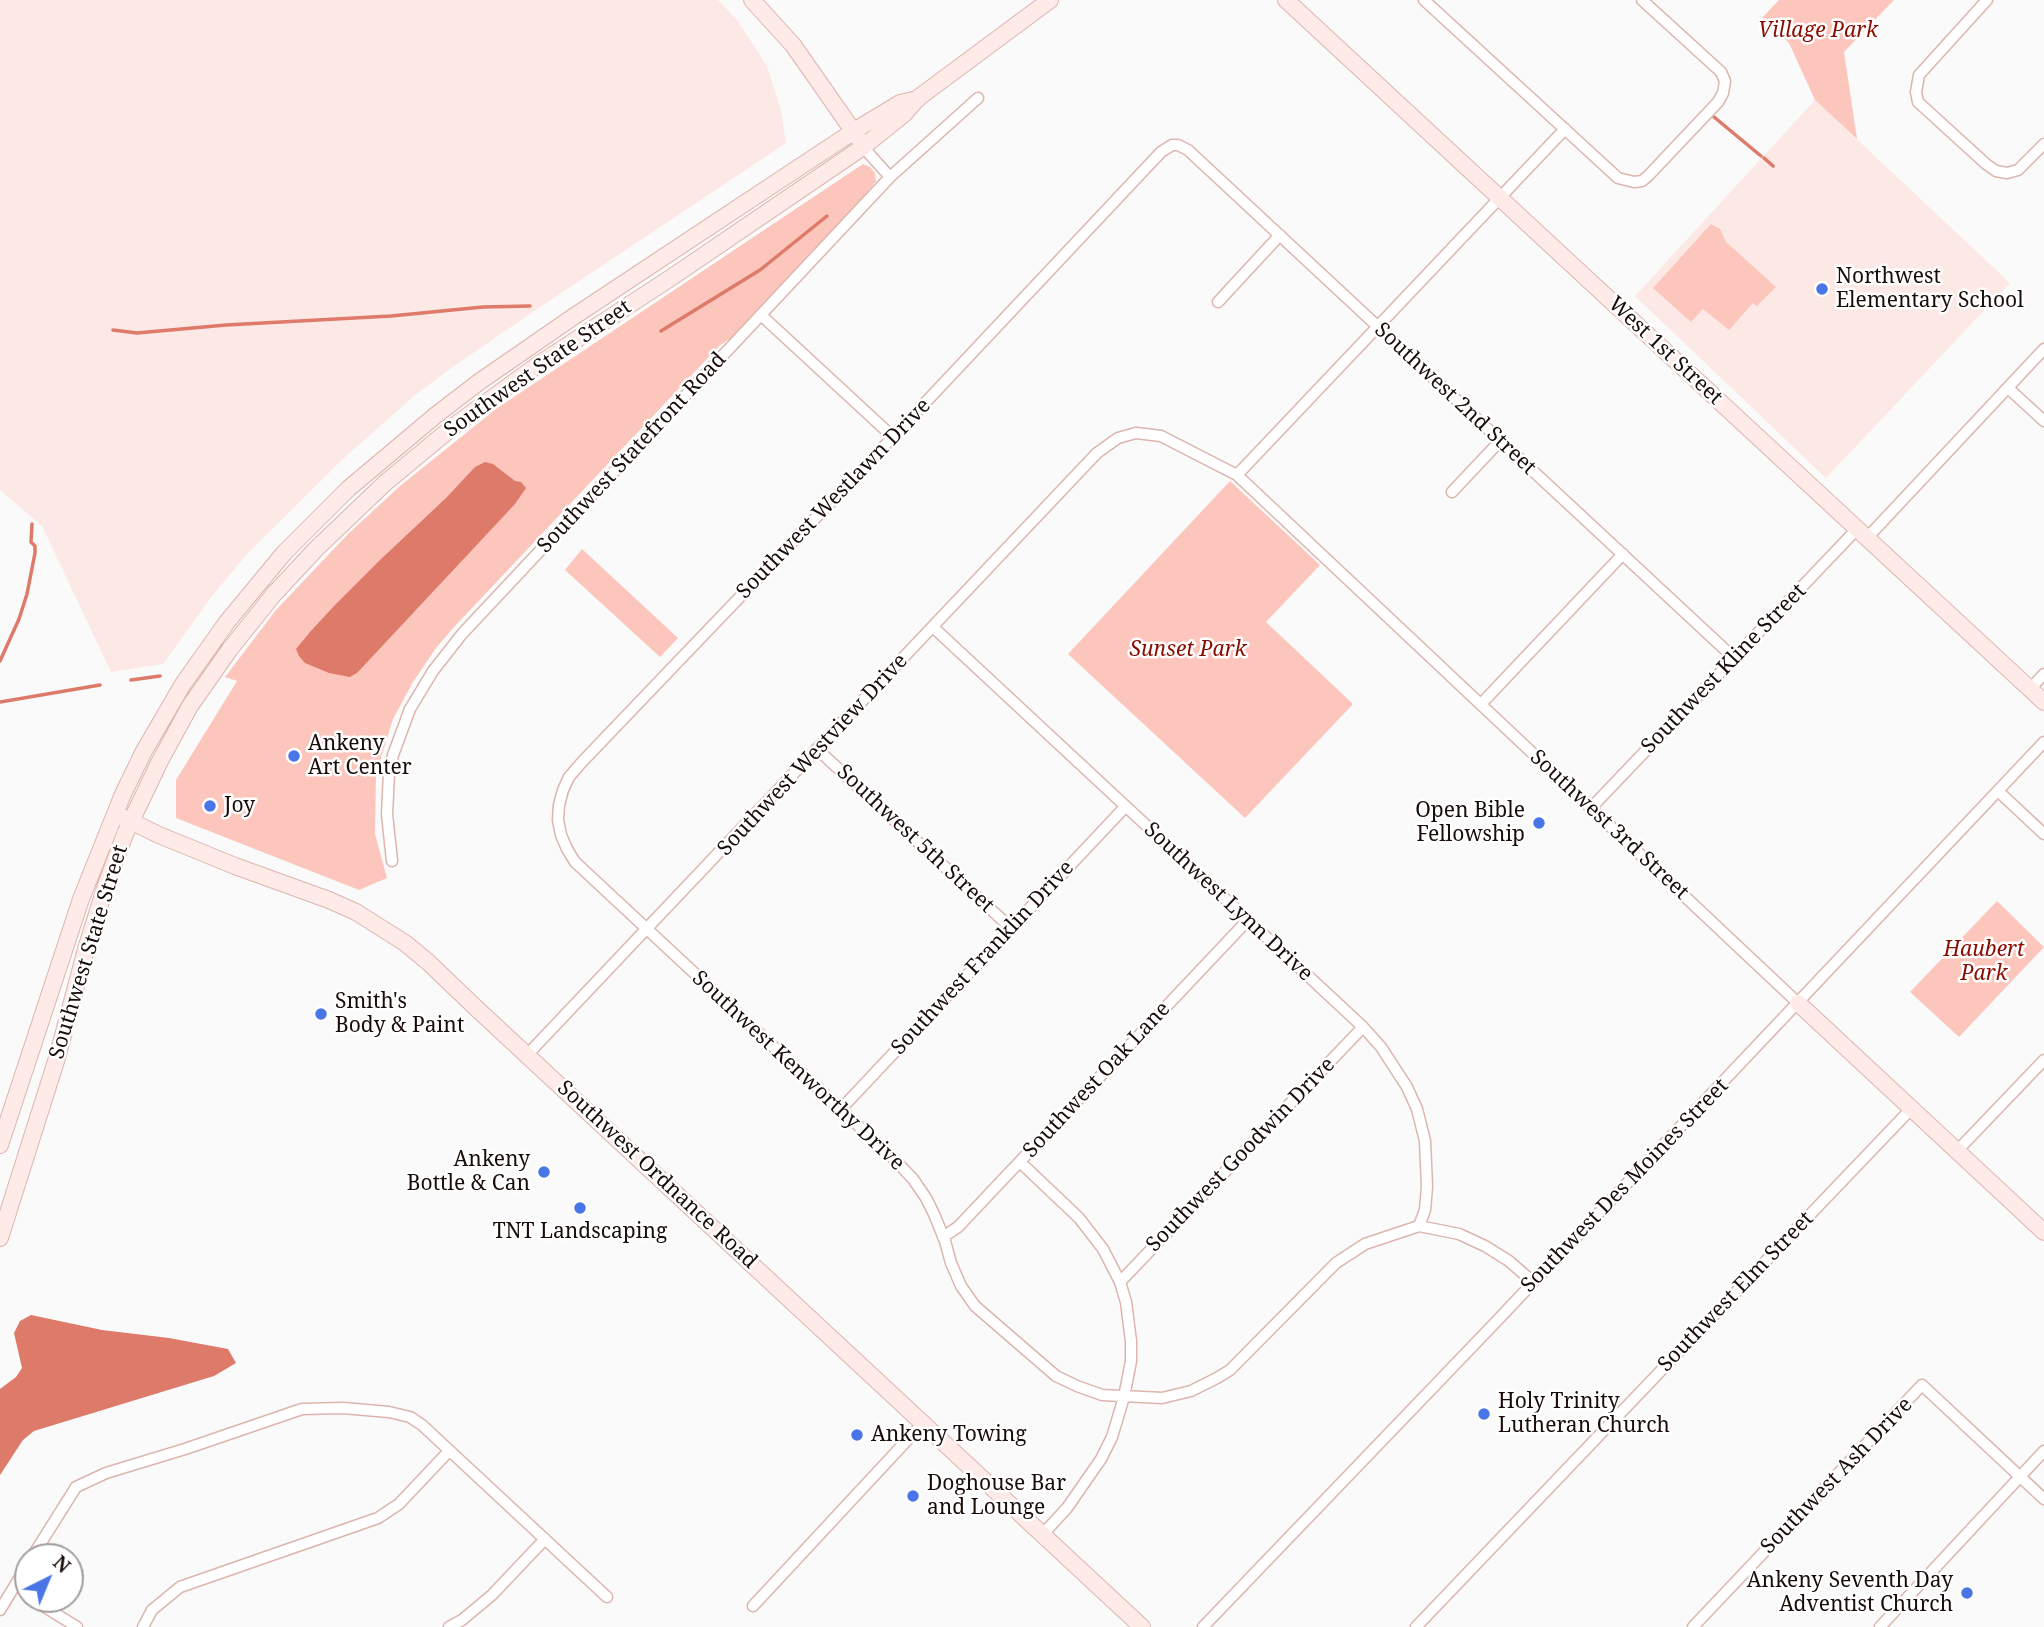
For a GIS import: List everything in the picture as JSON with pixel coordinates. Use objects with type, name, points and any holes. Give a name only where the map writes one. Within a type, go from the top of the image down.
[{"type":"main road","points":[[752,0],[793,45],[863,147]]},
{"type":"main road","name":"Southwest State Street","points":[[0,1238],[57,1058],[102,898],[131,821],[174,732],[209,676],[274,594],[385,482],[455,425],[510,383],[863,147],[918,99],[1050,0]]},
{"type":"main road","name":"West 1st Street","points":[[1286,0],[2044,702]]},
{"type":"main road","name":"Southwest State Street","points":[[0,1145],[81,899],[114,813],[164,715],[209,645],[285,553],[348,489],[479,382],[854,131],[901,103],[918,99]]},
{"type":"main road","name":"Southwest Ordnance Road","points":[[114,813],[235,866],[329,900],[382,926],[428,962],[1142,1627]]},
{"type":"main road","name":"Southwest 3rd Street","points":[[1798,1003],[2044,1232]]},
{"type":"street","points":[[1424,0],[1618,178],[1634,182],[1642,181],[1718,102],[1723,93],[1724,81],[1721,72],[1642,0]]},
{"type":"street","points":[[1987,0],[1919,75],[1916,84],[1918,102],[1996,171],[2007,173],[2018,170],[2044,144]]},
{"type":"street","name":"Southwest Statefront Road","points":[[392,861],[387,814],[391,764],[410,709],[433,671],[462,634],[890,177],[978,98]]},
{"type":"street","points":[[1237,475],[1565,129]]},
{"type":"street","name":"Southwest 2nd Street","points":[[1172,145],[1188,150],[1734,658]]},
{"type":"street","name":"Southwest Westlawn Drive","points":[[586,873],[566,849],[558,820],[559,805],[569,777],[1161,152],[1172,145]]},
{"type":"street","points":[[863,147],[890,177]]},
{"type":"street","points":[[1217,302],[1280,234]]},
{"type":"street","points":[[761,315],[893,437]]},
{"type":"street","name":"Southwest Kline Street","points":[[1591,808],[1734,658],[2008,388],[2044,349]]},
{"type":"street","points":[[2008,388],[2044,421]]},
{"type":"street","name":"Southwest Westview Drive","points":[[527,1055],[1097,453],[1107,445],[1136,433],[1161,436]]},
{"type":"street","name":"Southwest 3rd Street","points":[[1161,436],[1237,475],[1798,1003]]},
{"type":"street","points":[[1452,492],[1500,441]]},
{"type":"street","points":[[1480,704],[1623,554]]},
{"type":"street","name":"Southwest Lynn Drive","points":[[934,628],[1363,1027],[1381,1047],[1395,1066],[1417,1109],[1425,1141],[1425,1210],[1419,1226]]},
{"type":"street","points":[[2030,689],[2044,674]]},
{"type":"street","name":"Southwest Des Moines Street","points":[[1203,1627],[2044,742]]},
{"type":"street","name":"Southwest 5th Street","points":[[818,750],[1011,929]]},
{"type":"street","points":[[1998,792],[2044,834]]},
{"type":"street","name":"Southwest Franklin Drive","points":[[841,1109],[1125,807]]},
{"type":"street","name":"Southwest Kenworthy Drive","points":[[586,873],[892,1157],[913,1179],[926,1198],[961,1286],[975,1306],[1038,1362],[1056,1376],[1077,1386],[1102,1395],[1124,1397],[1162,1398],[1191,1391],[1217,1378],[1251,1350],[1336,1263],[1365,1244],[1419,1226],[1459,1234],[1485,1246],[1533,1282]]},
{"type":"street","name":"Southwest Oak Lane","points":[[943,1237],[958,1227],[1248,921]]},
{"type":"street","name":"Southwest Goodwin Drive","points":[[1119,1282],[1363,1027]]},
{"type":"street","points":[[1957,1151],[2044,1060]]},
{"type":"street","name":"Southwest Elm Street","points":[[1416,1627],[1911,1109]]},
{"type":"street","points":[[1020,1162],[1091,1233],[1103,1249],[1126,1302],[1131,1341],[1131,1361],[1124,1397],[1112,1437],[1101,1459],[1067,1508],[1043,1534]]},
{"type":"street","name":"Southwest Ash Drive","points":[[1693,1627],[1923,1385],[2020,1476]]},
{"type":"street","points":[[42,1543],[76,1487],[106,1473],[302,1409],[343,1408],[389,1412],[410,1418],[422,1425],[607,1597]]},
{"type":"street","points":[[753,1606],[924,1422]]},
{"type":"street","points":[[143,1627],[152,1610],[180,1587],[378,1518],[399,1504],[449,1451]]},
{"type":"street","points":[[1880,1627],[2044,1451]]},
{"type":"street","points":[[2020,1476],[2044,1499]]},
{"type":"street","points":[[449,1627],[462,1620],[492,1595],[545,1539]]},
{"type":"street","points":[[0,1610],[14,1588]]},
{"type":"street","points":[[54,1613],[77,1627]]},
{"type":"street","points":[[1888,1618],[1898,1627]]},
{"type":"shaded area","points":[[0,0],[718,0],[737,20],[767,66],[781,110],[786,143],[543,305],[414,396],[345,457],[248,553],[212,596],[163,664],[111,672],[42,526],[0,490]]},
{"type":"shaded area","name":"Northwest Elementary School","points":[[1815,100],[2010,283],[1826,478],[1635,296]]},
{"type":"shaded area","points":[[485,462],[493,464],[526,488],[515,504],[357,673],[350,677],[329,673],[305,663],[296,649],[310,632],[475,467]]},
{"type":"shaded area","points":[[31,1315],[102,1330],[228,1349],[236,1363],[214,1376],[34,1431],[23,1440],[0,1475],[0,1389],[16,1377],[22,1368],[14,1333],[20,1321]]},
{"type":"green space","name":"Village Park","points":[[1779,0],[1894,0],[1844,52],[1857,139],[1815,100],[1789,43],[1762,18]]},
{"type":"green space","points":[[863,164],[875,173],[876,181],[865,195],[455,626],[413,682],[393,719],[376,773],[375,834],[387,878],[359,890],[176,818],[176,780],[237,681],[225,677],[276,610],[348,534],[400,486],[496,409]]},
{"type":"green space","points":[[1711,224],[1720,229],[1726,242],[1776,287],[1757,306],[1753,303],[1729,330],[1703,309],[1691,322],[1653,288]]},
{"type":"green space","name":"Sunset Park","points":[[1230,481],[1320,565],[1266,622],[1353,704],[1245,818],[1068,654]]},
{"type":"green space","points":[[582,549],[678,638],[660,657],[565,570]]},
{"type":"green space","name":"Haubert Park","points":[[1997,901],[2044,947],[1959,1037],[1910,992]]},
{"type":"waterway","points":[[1714,117],[1761,156]]},
{"type":"waterway","points":[[1764,158],[1773,166]]},
{"type":"waterway","points":[[661,331],[760,270],[827,216]]},
{"type":"waterway","points":[[113,330],[137,333],[483,307],[530,306]]},
{"type":"waterway","points":[[0,661],[27,594],[35,553],[35,546],[31,542],[32,524]]},
{"type":"waterway","points":[[131,680],[160,676]]},
{"type":"waterway","points":[[0,702],[100,685]]},
{"type":"place","name":"Northwest Elementary School","points":[[1822,289]]},
{"type":"place","name":"Ankeny Art Center","points":[[294,756]]},
{"type":"place","name":"Joy","points":[[210,806]]},
{"type":"place","name":"Open Bible Fellowship","points":[[1539,823]]},
{"type":"place","name":"Smith's Body & Paint","points":[[321,1014]]},
{"type":"place","name":"Ankeny Bottle & Can","points":[[544,1172]]},
{"type":"place","name":"TNT Landscaping","points":[[580,1208]]},
{"type":"place","name":"Holy Trinity Lutheran Church","points":[[1484,1414]]},
{"type":"place","name":"Ankeny Towing","points":[[857,1435]]},
{"type":"place","name":"Doghouse Bar and Lounge","points":[[913,1496]]},
{"type":"place","name":"Ankeny Seventh Day Adventist Church","points":[[1967,1593]]}]
